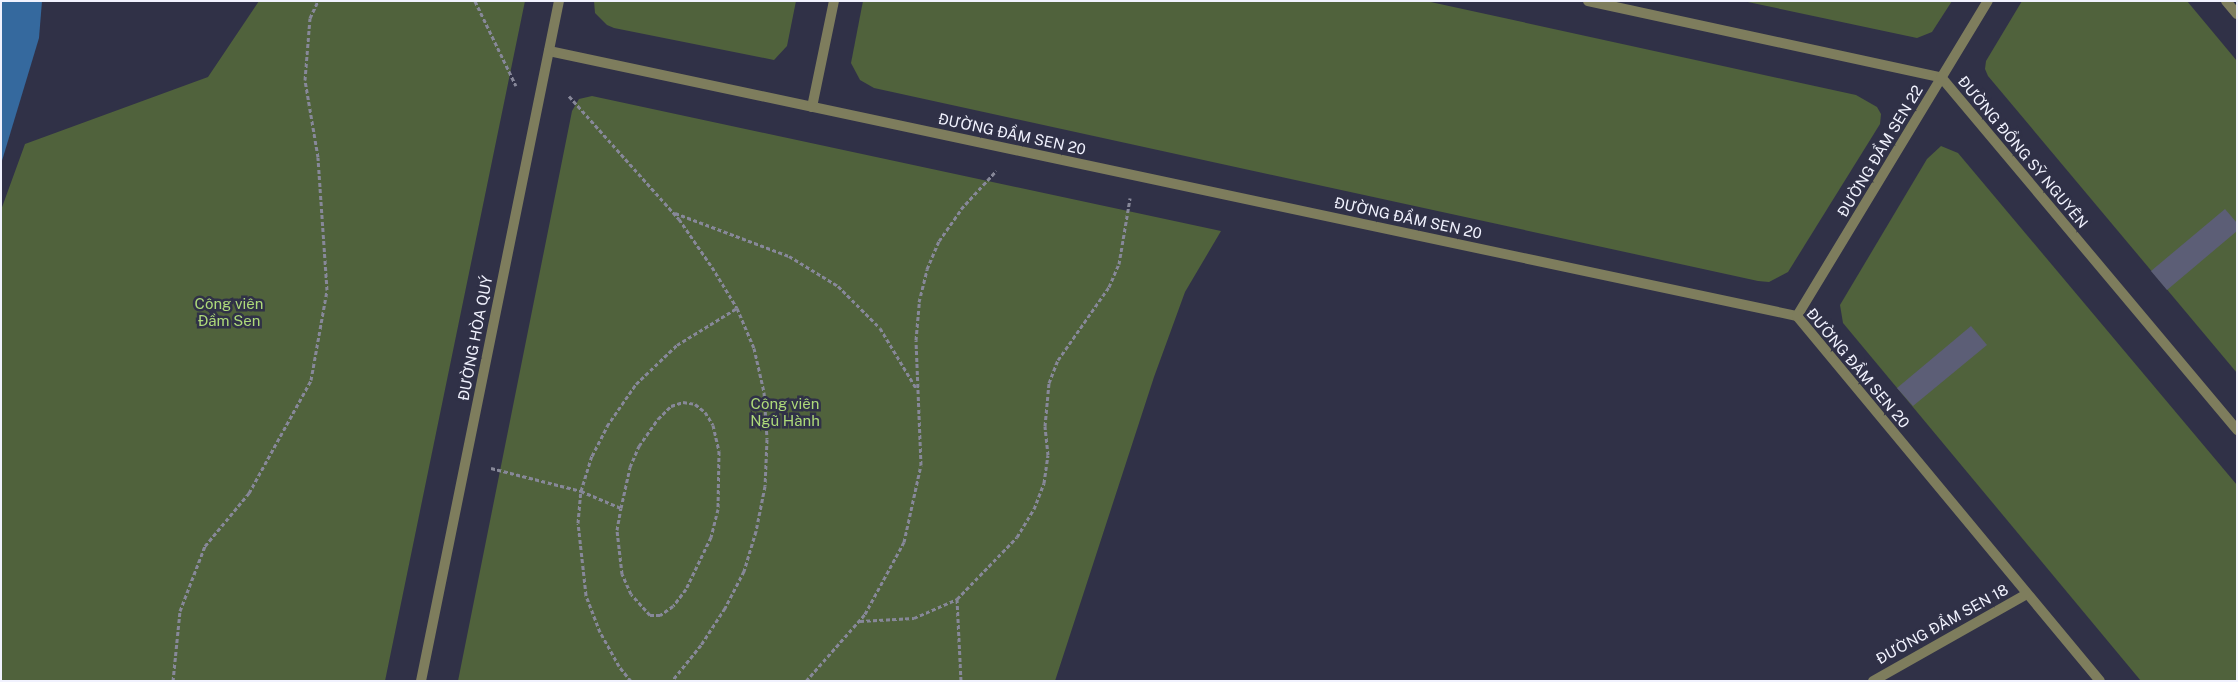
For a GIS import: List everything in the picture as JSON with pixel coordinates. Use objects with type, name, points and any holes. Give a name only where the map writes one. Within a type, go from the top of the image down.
[{"type":"street","name":"ĐƯỜNG HÒA QUÝ","points":[[421,681],[559,1]]},
{"type":"street","points":[[812,107],[834,1]]},
{"type":"street","name":"ĐƯỜNG ĐỒNG SỸ NGUYÊN","points":[[1588,1],[1942,78],[2237,430]]},
{"type":"street","name":"ĐƯỜNG ĐẦM SEN 22","points":[[1797,316],[1988,1]]},
{"type":"street","points":[[2226,1],[2237,14]]},
{"type":"street","name":"ĐƯỜNG ĐẦM SEN 20","points":[[549,51],[1797,316],[2100,681]]},
{"type":"street","name":"ĐƯỜNG ĐẦM SEN 18","points":[[1872,681],[2027,594]]},
{"type":"path","points":[[173,681],[180,610],[205,546],[248,493],[311,380],[326,290],[318,157],[305,80],[310,18],[318,1]]},
{"type":"path","points":[[475,1],[516,86]]},
{"type":"path","points":[[569,96],[673,213],[737,308],[754,348],[764,392],[767,439],[765,486],[756,531],[744,571],[701,645],[672,681]]},
{"type":"path","points":[[806,681],[860,621],[884,584],[904,542],[914,507],[921,465],[917,391],[919,302],[927,269],[939,241],[961,209],[996,171]]},
{"type":"path","points":[[860,621],[914,618],[957,599],[1017,537],[1034,509],[1044,483],[1048,456],[1045,426],[1049,383],[1058,360],[1109,287],[1119,264],[1130,198]]},
{"type":"path","points":[[673,213],[789,256],[838,286],[880,328],[897,352],[917,391]]},
{"type":"path","points":[[631,681],[619,666],[600,632],[586,595],[578,523],[581,491],[592,456],[607,426],[636,384],[677,345],[737,308]]},
{"type":"path","points":[[683,402],[694,404],[705,412],[713,424],[719,451],[718,508],[701,563],[673,606],[660,615],[650,615],[642,610],[622,574],[617,530],[621,508],[636,453],[658,419],[671,406],[683,402]]},
{"type":"path","points":[[491,468],[581,491],[621,508]]},
{"type":"path","points":[[957,599],[961,681]]},
{"type":"green space","name":"Công viên Đầm Sen","points":[[259,1],[525,1],[385,681],[1,681],[1,210],[25,144],[208,77]]},
{"type":"green space","points":[[594,1],[796,1],[787,46],[774,60],[614,28],[607,25],[595,13]]},
{"type":"green space","points":[[863,1],[1426,1],[1856,95],[1877,107],[1881,114],[1880,124],[1788,272],[1769,282],[1758,281],[874,88],[860,80],[851,63]]},
{"type":"green space","points":[[1743,1],[1952,1],[1932,32],[1917,38]]},
{"type":"green space","points":[[2022,1],[2187,1],[2237,61],[2237,373],[1988,76],[1985,69],[1986,61]]},
{"type":"green space","name":"Công viên Ngũ Hành","points":[[592,96],[1221,231],[1185,292],[1154,377],[1055,681],[458,681],[572,111],[579,99]]},
{"type":"green space","points":[[1941,146],[1958,153],[2237,485],[2237,681],[2141,681],[1843,323],[1840,305],[1927,159]]},
{"type":"water","points":[[1,1],[42,1],[39,38],[1,164]]},
{"type":"building","points":[[2225,209],[2237,223],[2237,231],[2167,290],[2151,271]]},
{"type":"building","points":[[1971,326],[1987,345],[1913,406],[1897,388]]}]
